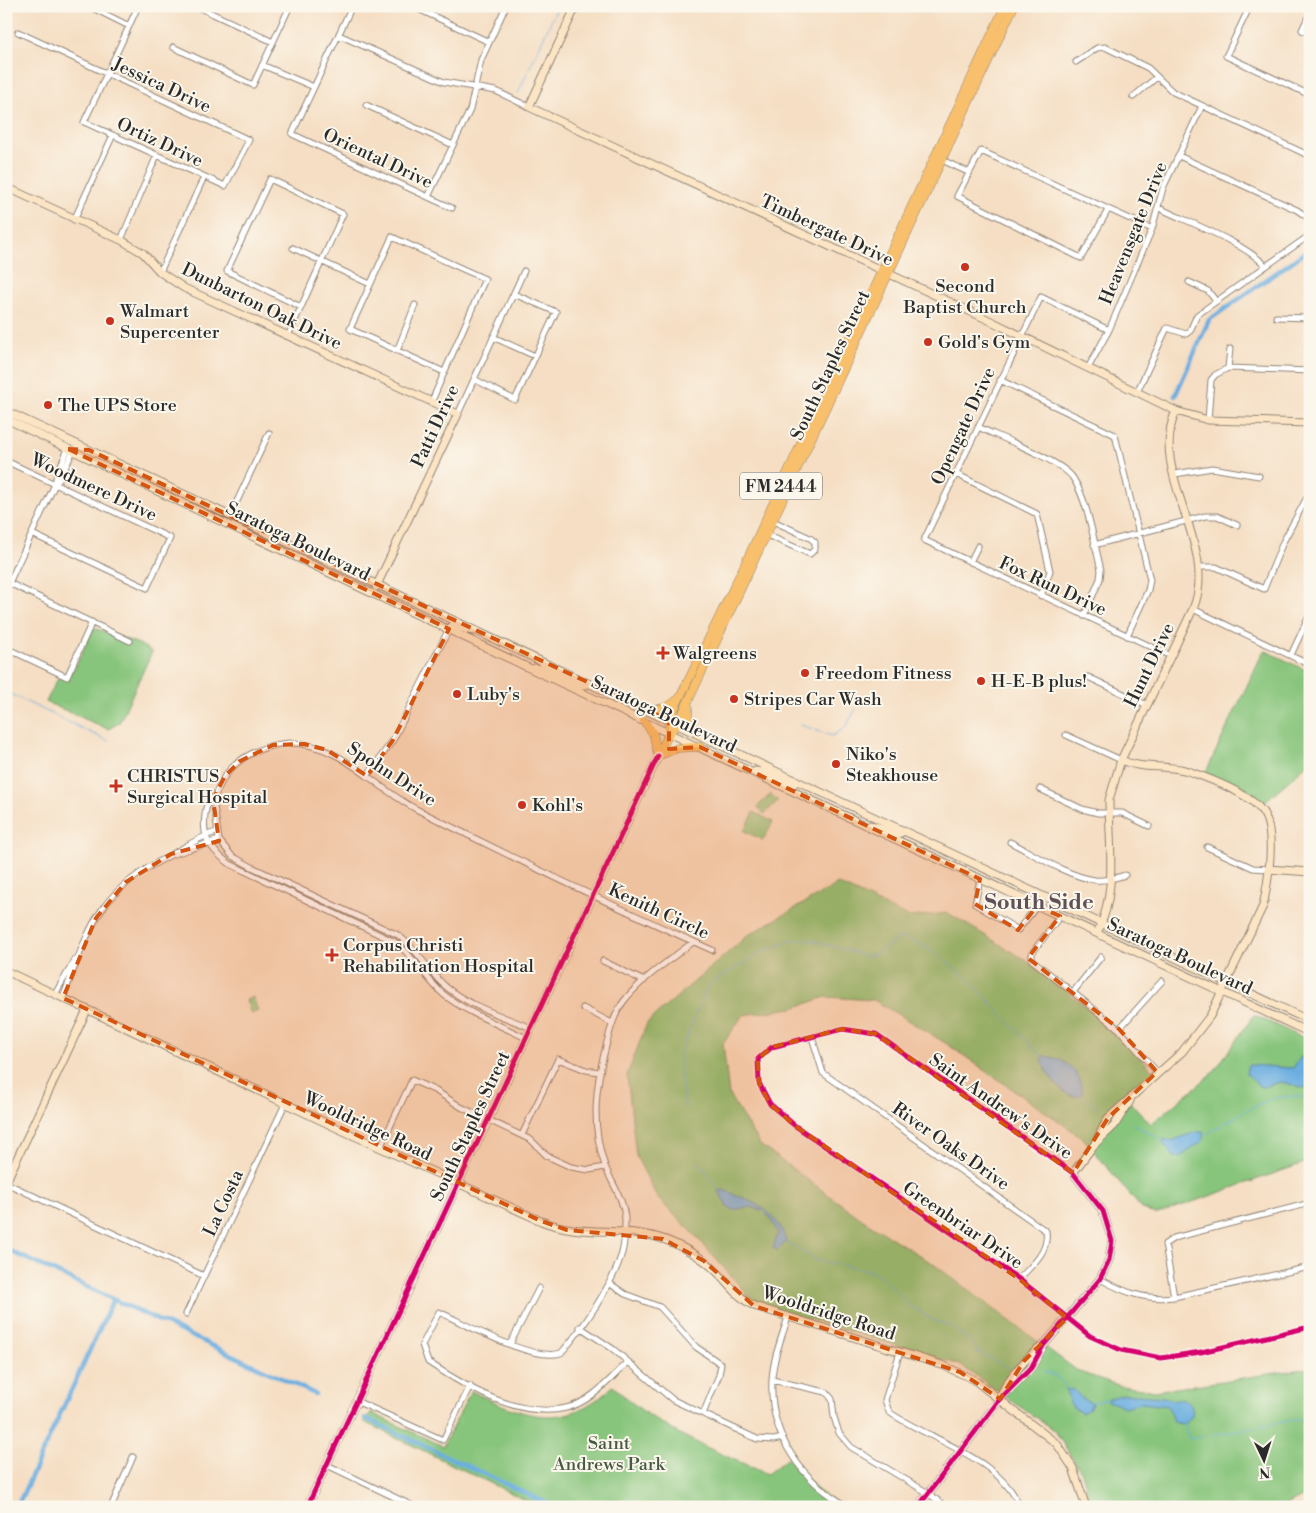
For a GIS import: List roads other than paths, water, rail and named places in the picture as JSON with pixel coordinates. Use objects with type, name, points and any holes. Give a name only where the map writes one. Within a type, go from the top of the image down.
[{"type":"main road","name":"South Staples Street","points":[[307,1507],[658,756],[669,733],[678,724],[788,490],[934,160],[1005,6]]},
{"type":"main road","name":"South Staples Street","points":[[669,733],[668,720],[743,568],[787,473],[933,179],[1014,6]]},
{"type":"main road","points":[[942,160],[940,156],[943,140]]},
{"type":"main road","points":[[933,179],[936,163],[934,160]]},
{"type":"main road","points":[[796,455],[793,470],[796,472]]},
{"type":"main road","points":[[787,473],[789,476],[788,490]]},
{"type":"main road","points":[[743,568],[745,582]]},
{"type":"main road","points":[[640,707],[658,710],[666,708],[679,699]]},
{"type":"main road","points":[[688,702],[688,718],[697,734]]},
{"type":"main road","points":[[644,721],[653,733],[658,756],[678,748],[700,747]]},
{"type":"street","points":[[89,6],[129,26]]},
{"type":"street","points":[[106,74],[138,6]]},
{"type":"street","points":[[196,6],[273,42]]},
{"type":"street","points":[[173,47],[253,84],[290,6]]},
{"type":"street","points":[[262,65],[314,86],[352,6]]},
{"type":"street","points":[[412,6],[489,42]]},
{"type":"street","points":[[428,196],[472,105],[478,68],[506,6]]},
{"type":"street","points":[[529,106],[576,6]]},
{"type":"street","points":[[1250,6],[1226,56],[1310,95]]},
{"type":"street","points":[[1310,13],[1302,30],[1310,34]]},
{"type":"street","name":"Jessica Drive","points":[[18,32],[249,140],[224,186]]},
{"type":"street","name":"Timbergate Drive","points":[[338,35],[437,79],[496,91],[1176,411],[1208,420],[1310,423]]},
{"type":"street","points":[[1076,62],[1097,48],[1105,47],[1139,63],[1173,92],[1310,156]]},
{"type":"street","name":"Ortiz Drive","points":[[106,74],[84,122],[224,186]]},
{"type":"street","points":[[1133,97],[1157,77]]},
{"type":"street","name":"Oriental Drive","points":[[314,86],[292,134],[452,208]]},
{"type":"street","points":[[366,105],[453,145]]},
{"type":"street","name":"Heavensgate Drive","points":[[1088,368],[1109,330],[1152,229],[1163,188],[1202,106]]},
{"type":"street","points":[[74,220],[113,135]]},
{"type":"street","points":[[1108,210],[1081,258],[957,196],[968,172],[981,151],[1152,229]]},
{"type":"street","points":[[121,240],[157,155]]},
{"type":"street","points":[[1179,156],[1297,210],[1310,219]]},
{"type":"street","points":[[942,160],[968,172]]},
{"type":"street","points":[[160,272],[204,178]]},
{"type":"street","points":[[288,336],[343,214],[270,179],[227,271],[301,307]]},
{"type":"street","name":"Dunbarton Oak Drive","points":[[6,187],[74,220],[121,240],[143,253],[160,272],[184,288],[430,403],[458,414]]},
{"type":"street","points":[[1159,208],[1244,249],[1258,257],[1266,266]]},
{"type":"street","points":[[1137,392],[1167,328],[1186,334],[1190,331],[1197,315],[1310,235]]},
{"type":"street","points":[[430,403],[444,372],[486,279],[392,238],[350,329],[444,372]]},
{"type":"street","points":[[293,248],[370,284]]},
{"type":"street","name":"Patti Drive","points":[[373,594],[524,271]]},
{"type":"street","points":[[1189,282],[1208,291],[1216,301]]},
{"type":"street","points":[[474,379],[515,400],[556,312],[514,294]]},
{"type":"street","name":"Opengate Drive","points":[[924,540],[1020,336],[1032,320],[1041,297],[1109,330]]},
{"type":"street","points":[[397,352],[415,305]]},
{"type":"street","points":[[1276,317],[1310,318]]},
{"type":"street","points":[[493,337],[535,356]]},
{"type":"street","points":[[1228,368],[1230,349]]},
{"type":"street","points":[[1208,420],[1211,380],[1215,375],[1228,368],[1310,371]]},
{"type":"street","points":[[1000,380],[1115,435],[1150,580],[1148,590],[1127,636]]},
{"type":"street","name":"Saratoga Boulevard","points":[[6,411],[1310,1021]]},
{"type":"street","name":"Hunt Drive","points":[[1097,933],[1102,924],[1110,894],[1109,813],[1111,788],[1121,760],[1193,609],[1200,589],[1199,567],[1168,447],[1170,423],[1176,411]]},
{"type":"street","name":"Saratoga Boulevard","points":[[6,419],[527,667],[1310,1033]]},
{"type":"street","points":[[978,427],[1056,464],[1072,476],[1080,491],[1100,570],[1100,578],[1084,616]]},
{"type":"street","points":[[201,511],[226,518],[230,516],[269,434]]},
{"type":"street","points":[[52,441],[65,442],[69,440]]},
{"type":"street","points":[[90,450],[73,446],[57,474],[55,484],[8,582],[130,641]]},
{"type":"street","name":"Woodmere Drive","points":[[6,461],[170,538],[147,588],[32,534]]},
{"type":"street","points":[[1175,474],[1212,468],[1259,476]]},
{"type":"street","points":[[956,474],[1037,514],[1050,570],[1041,596]]},
{"type":"street","points":[[1199,567],[1216,567],[1264,589],[1284,542],[1310,492]]},
{"type":"street","points":[[1094,545],[1205,516],[1217,516],[1237,525]]},
{"type":"street","points":[[767,534],[810,554],[816,549],[815,542],[810,538],[773,520]]},
{"type":"street","name":"Fox Run Drive","points":[[924,540],[1171,656]]},
{"type":"street","points":[[970,562],[978,546]]},
{"type":"street","points":[[1193,609],[1310,665]]},
{"type":"street","points":[[1290,655],[1310,614]]},
{"type":"street","points":[[6,648],[66,677],[92,622]]},
{"type":"street","points":[[368,776],[393,740],[449,629],[452,626],[481,632]]},
{"type":"street","points":[[527,667],[547,670],[580,685],[586,686],[588,682]]},
{"type":"street","points":[[1088,677],[1147,705]]},
{"type":"street","points":[[1066,735],[1138,766],[1188,770],[1252,801],[1262,812],[1268,825],[1268,869],[1263,906],[1223,993],[1210,1016],[1182,1052],[1157,1072],[1108,1118],[1094,1145],[1073,1173]]},
{"type":"street","name":"Spohn Drive","points":[[205,835],[203,820],[207,804],[213,799],[224,776],[240,761],[258,750],[273,746],[304,744],[327,750],[416,809],[594,896]]},
{"type":"street","points":[[748,770],[766,773],[790,784],[794,784],[796,780]]},
{"type":"street","points":[[792,790],[801,788],[818,796],[831,797]]},
{"type":"street","points":[[1040,789],[1082,809],[1122,813],[1149,826]]},
{"type":"street","points":[[213,799],[216,832],[219,840],[232,856],[398,935],[414,948],[440,981],[455,994],[531,1028]]},
{"type":"street","points":[[865,825],[880,826],[896,834],[901,834],[903,831]]},
{"type":"street","points":[[55,994],[77,958],[96,918],[109,899],[141,871],[205,835],[216,832]]},
{"type":"street","points":[[205,835],[218,856],[230,864],[380,934],[410,953],[435,986],[454,1002],[526,1038]]},
{"type":"street","points":[[901,842],[903,838],[908,838],[925,846],[942,849]]},
{"type":"street","points":[[171,854],[219,840]]},
{"type":"street","points":[[1010,842],[1079,876],[1094,880],[1110,880],[1125,875]]},
{"type":"street","points":[[1207,847],[1254,868],[1310,872]]},
{"type":"street","points":[[251,874],[254,868]]},
{"type":"street","points":[[1023,887],[1005,883],[988,875],[982,875],[974,904],[1018,930],[1037,906]]},
{"type":"street","name":"Kenith Circle","points":[[594,896],[712,950]]},
{"type":"street","points":[[319,906],[322,900]]},
{"type":"street","points":[[1060,916],[1032,953],[1032,960],[1119,1029],[1157,1072]]},
{"type":"street","points":[[380,934],[383,928]]},
{"type":"street","points":[[627,1363],[588,1398],[566,1408],[540,1409],[516,1406],[470,1386],[428,1362],[422,1346],[440,1312],[520,1349],[552,1355],[561,1353],[609,1284],[622,1254],[624,1206],[606,1167],[596,1125],[599,1072],[612,1023],[623,1001],[644,981],[693,942]]},
{"type":"street","points":[[1074,992],[1100,957]]},
{"type":"street","points":[[64,998],[77,958]]},
{"type":"street","points":[[603,960],[644,981]]},
{"type":"street","name":"Wooldridge Road","points":[[7,972],[457,1184],[559,1228],[624,1232],[650,1236],[678,1245],[715,1270],[744,1300],[754,1306],[960,1372],[1000,1399],[1057,1444],[1073,1468],[1086,1507]]},
{"type":"street","points":[[435,986],[440,981]]},
{"type":"street","points":[[1119,1029],[1162,981]]},
{"type":"street","points":[[472,1010],[474,1004]]},
{"type":"street","points":[[582,1008],[612,1023]]},
{"type":"street","points":[[87,1010],[6,1182],[204,1276]]},
{"type":"street","name":"Saint Andrew's Drive","points":[[812,1037],[842,1029],[876,1034],[1073,1173],[1102,1211],[1112,1241],[1109,1260],[1100,1279],[1043,1346],[1024,1362],[1002,1392],[1000,1399],[918,1507]]},
{"type":"street","name":"River Oaks Drive","points":[[812,1037],[823,1073],[1046,1231],[1048,1242],[1044,1250],[1019,1280]]},
{"type":"street","name":"Greenbriar Drive","points":[[812,1037],[772,1047],[758,1059],[759,1083],[770,1104],[794,1125],[1019,1280],[1090,1336],[1121,1350],[1160,1358],[1201,1352],[1310,1327]]},
{"type":"street","points":[[522,1135],[558,1059],[586,1070],[599,1072]]},
{"type":"street","points":[[380,1148],[412,1080],[461,1107],[522,1135],[531,1140],[547,1156],[571,1167],[589,1170],[606,1167]]},
{"type":"street","name":"La Costa","points":[[186,1314],[285,1104]]},
{"type":"street","points":[[1174,1297],[1166,1244],[1174,1238],[1310,1203]]},
{"type":"street","points":[[1100,1279],[1123,1291],[1154,1299],[1174,1297],[1310,1267]]},
{"type":"street","points":[[609,1284],[625,1294],[660,1307],[696,1347],[721,1364],[719,1375],[702,1414]]},
{"type":"street","points":[[510,1344],[539,1288]]},
{"type":"street","points":[[788,1317],[775,1358],[772,1380],[773,1406],[782,1438],[790,1454],[810,1480],[848,1507]]},
{"type":"street","points":[[580,1327],[613,1349],[627,1363],[673,1400],[757,1439],[774,1440],[782,1438]]},
{"type":"street","points":[[900,1352],[886,1400],[887,1410],[961,1450],[1003,1481],[1016,1497],[1020,1507]]},
{"type":"street","points":[[772,1380],[826,1392],[832,1399],[834,1417],[840,1433],[851,1447],[928,1492],[946,1507]]},
{"type":"street","points":[[355,1401],[443,1440],[470,1386]]},
{"type":"street","points":[[110,1507],[133,1456]]},
{"type":"street","points":[[327,1465],[415,1507]]},
{"type":"water","points":[[1043,1056],[1054,1058],[1068,1065],[1079,1078],[1083,1094],[1074,1097],[1063,1091],[1046,1070],[1041,1058]]},
{"type":"water","points":[[1301,1057],[1310,1063],[1310,1089],[1281,1082],[1263,1087],[1259,1086],[1246,1073],[1248,1065],[1293,1068]]},
{"type":"water","points":[[1196,1132],[1203,1132],[1203,1141],[1180,1157],[1174,1157],[1163,1143],[1164,1139],[1171,1141]]},
{"type":"water","points":[[723,1190],[744,1198],[762,1208],[777,1222],[786,1242],[778,1250],[773,1248],[778,1233],[770,1218],[762,1210],[750,1207],[732,1210],[727,1207],[719,1191]]},
{"type":"water","points":[[1066,1389],[1074,1390],[1083,1399],[1092,1403],[1089,1409],[1082,1413],[1075,1409],[1070,1403]]},
{"type":"water","points":[[1124,1394],[1185,1400],[1192,1407],[1193,1411],[1188,1421],[1183,1424],[1173,1422],[1168,1406],[1141,1403],[1125,1407],[1108,1401],[1108,1399]]},
{"type":"waterway","points":[[518,93],[558,6]]},
{"type":"waterway","points":[[1175,396],[1209,320],[1310,249]]},
{"type":"waterway","points":[[6,692],[108,741]]},
{"type":"waterway","points":[[801,725],[832,736],[845,728],[856,709]]},
{"type":"waterway","points":[[685,1108],[679,1062],[681,1052],[705,991],[714,981],[766,950],[793,940],[811,940],[866,956],[873,955],[901,937],[921,945],[941,957],[959,972],[1043,1057]]},
{"type":"waterway","points":[[1081,1096],[1098,1108]]},
{"type":"waterway","points":[[1204,1135],[1266,1101],[1279,1097],[1310,1098]]},
{"type":"waterway","points":[[1132,1124],[1164,1141]]},
{"type":"waterway","points":[[699,1162],[720,1192]]},
{"type":"waterway","points":[[785,1241],[818,1261],[868,1270],[878,1274],[912,1307],[935,1321],[951,1326],[969,1340],[978,1352],[1009,1368]]},
{"type":"waterway","points":[[6,1249],[315,1394]]},
{"type":"waterway","points":[[17,1507],[113,1300]]},
{"type":"waterway","points":[[1044,1371],[1057,1377],[1068,1390]]},
{"type":"waterway","points":[[1090,1402],[1108,1400]]},
{"type":"waterway","points":[[1184,1422],[1189,1439],[1310,1417]]},
{"type":"waterway","points":[[365,1418],[555,1507]]},
{"type":"place","name":"Second Baptist Church","points":[[965,267]]},
{"type":"place","name":"Walmart Supercenter","points":[[110,321]]},
{"type":"place","name":"Gold's Gym","points":[[928,342]]},
{"type":"place","name":"The UPS Store","points":[[48,405]]},
{"type":"place","name":"Walgreens","points":[[663,653]]},
{"type":"place","name":"Freedom Fitness","points":[[805,673]]},
{"type":"place","name":"H-E-B plus!","points":[[981,681]]},
{"type":"place","name":"Luby's","points":[[457,694]]},
{"type":"place","name":"Stripes Car Wash","points":[[734,699]]},
{"type":"place","name":"Niko's Steakhouse","points":[[836,764]]},
{"type":"place","name":"CHRISTUS Surgical Hospital","points":[[116,786]]},
{"type":"place","name":"Kohl's","points":[[522,805]]},
{"type":"place","name":"Corpus Christi Rehabilitation Hospital","points":[[332,955]]},
{"type":"district","name":"South Side","points":[[1039,901]]},
{"type":"park label","name":"Saint Andrews Park","points":[[609,1454]]}]
